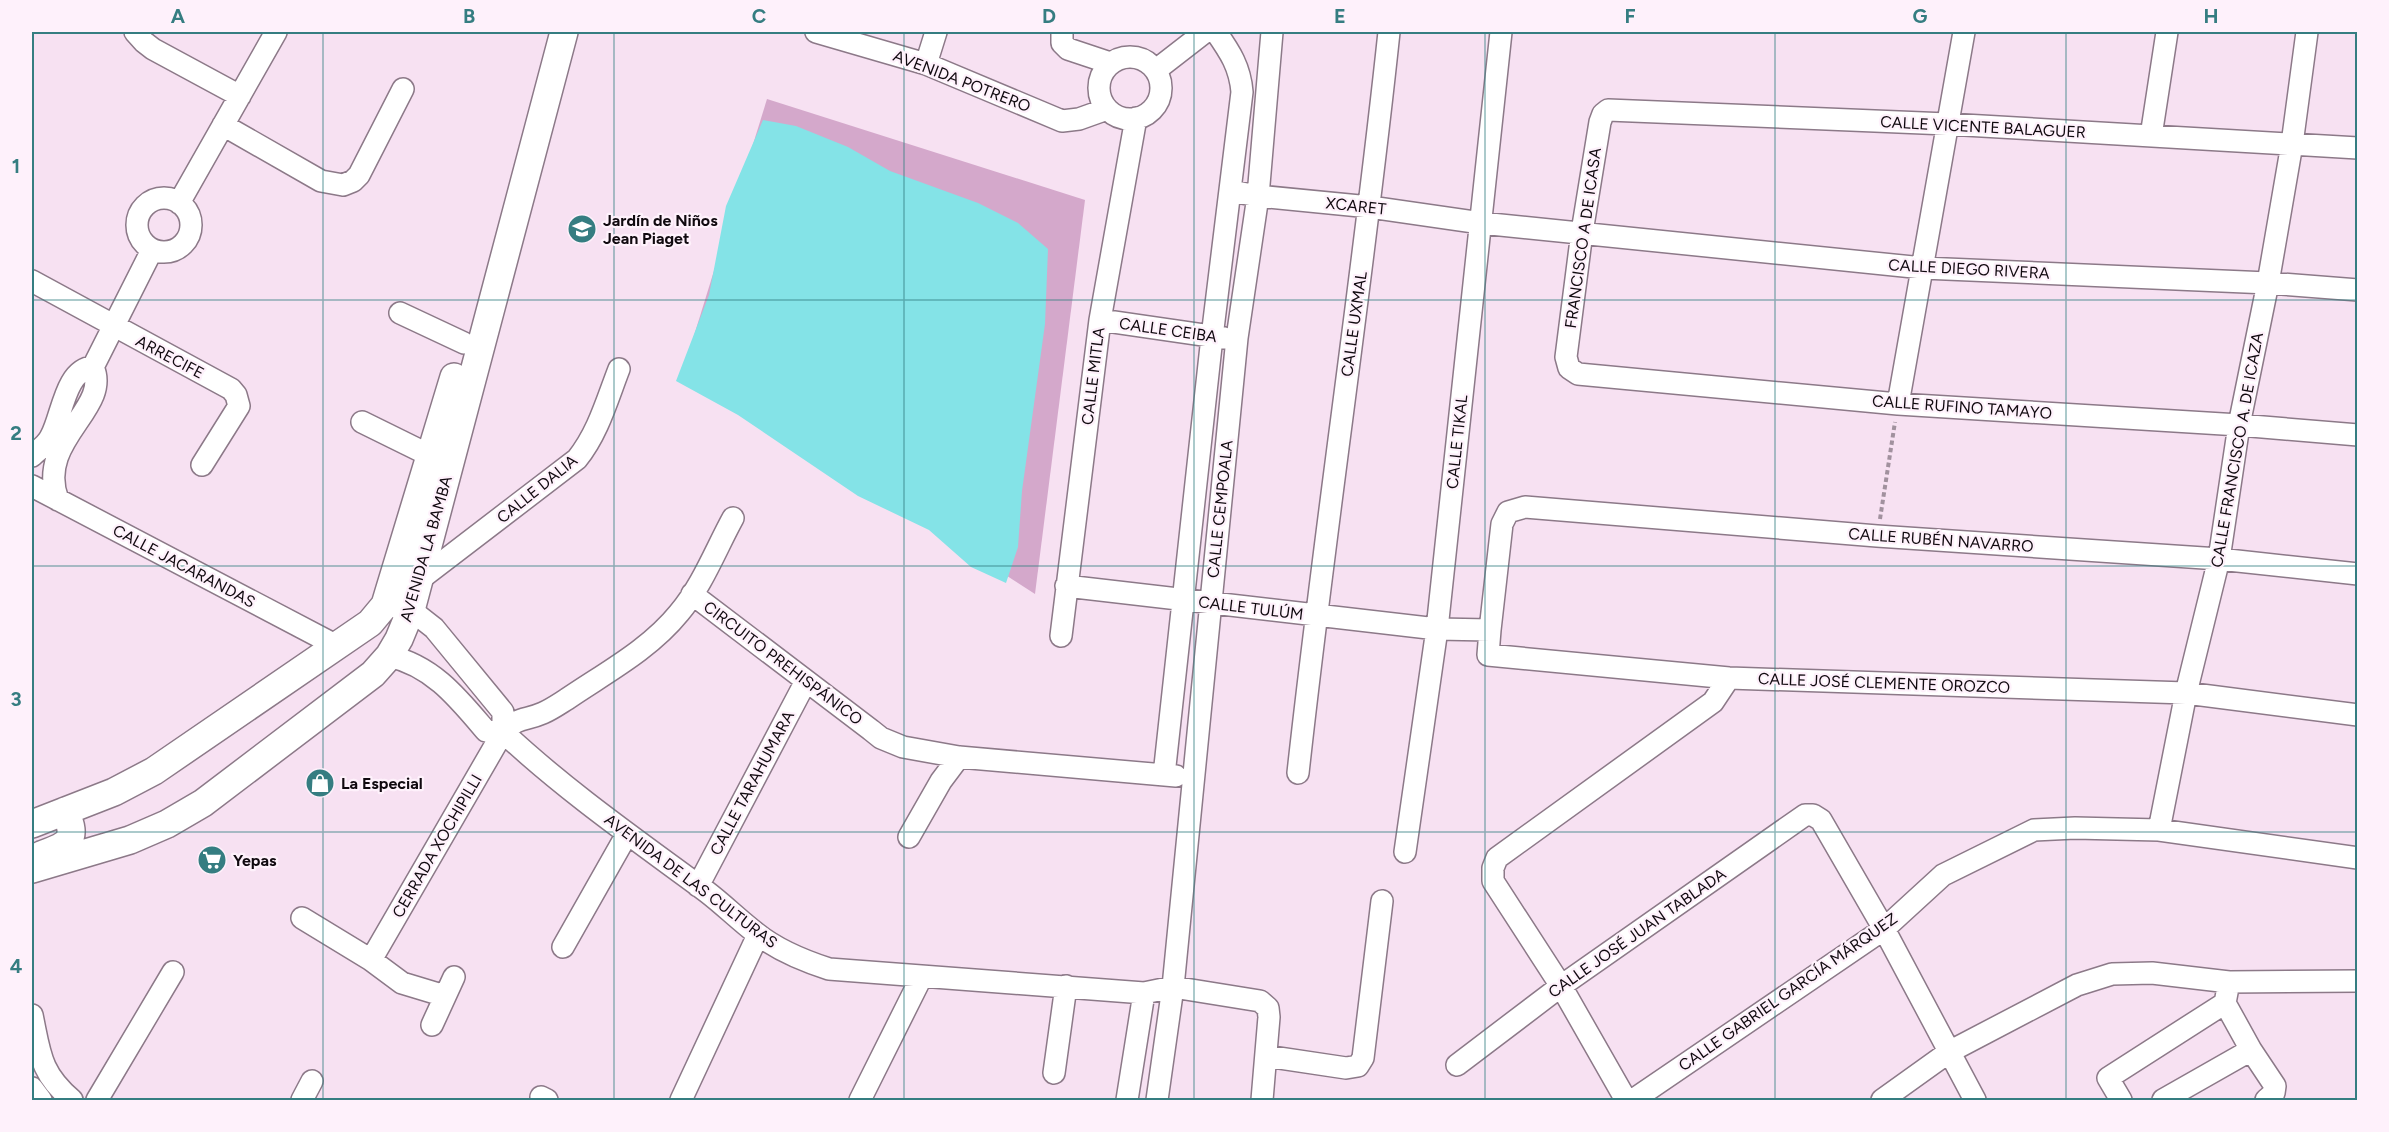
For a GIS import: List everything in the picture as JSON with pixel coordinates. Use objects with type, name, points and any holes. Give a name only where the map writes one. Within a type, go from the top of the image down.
[{"type":"street","points":[[135,32],[153,49],[240,96]]},
{"type":"street","points":[[179,203],[276,32]]},
{"type":"street","name":"AVENIDA LA BAMBA","points":[[32,869],[130,840],[176,819],[203,803],[364,681],[389,656],[399,639],[398,607],[430,456],[543,64],[547,32]]},
{"type":"street","name":"AVENIDA LA BAMBA","points":[[32,824],[114,792],[154,771],[361,631],[377,616],[398,607],[418,580],[564,32]]},
{"type":"street","name":"AVENIDA POTRERO","points":[[817,32],[926,64],[1062,121],[1079,119],[1107,109]]},
{"type":"street","points":[[926,64],[936,32]]},
{"type":"street","points":[[1062,32],[1062,43],[1068,49],[1110,63]]},
{"type":"street","points":[[1156,70],[1205,32]]},
{"type":"street","name":"CALLE CEMPOALA","points":[[1164,775],[1212,337],[1231,191],[1241,82],[1240,71],[1233,57],[1216,32]]},
{"type":"street","name":"CALLE CEMPOALA","points":[[1173,987],[1237,338],[1258,196],[1272,32]]},
{"type":"street","name":"CALLE UXMAL","points":[[1298,773],[1315,616],[1370,207],[1389,32]]},
{"type":"street","name":"CALLE TIKAL","points":[[1405,852],[1437,629],[1501,32]]},
{"type":"street","points":[[1898,404],[1964,32]]},
{"type":"street","points":[[2151,136],[2167,32]]},
{"type":"street","name":"CALLE FRANCISCO A. DE ICAZA","points":[[2159,830],[2186,693],[2219,559],[2239,425],[2268,283],[2292,144],[2307,32]]},
{"type":"street","points":[[1137,57],[1148,62],[1156,70],[1161,88],[1158,99],[1152,110],[1136,118],[1117,117],[1107,109],[1099,96],[1101,75],[1110,63],[1120,58],[1137,57]]},
{"type":"street","points":[[223,125],[321,181],[343,185],[353,181],[359,175],[403,89]]},
{"type":"street","name":"CALLE VICENTE BALAGUER","points":[[1608,110],[1947,124],[2358,148]]},
{"type":"street","name":"FRANCISCO A DE ICASA","points":[[1569,368],[1566,357],[1582,232],[1600,122],[1603,114],[1608,110]]},
{"type":"street","name":"CALLE MITLA","points":[[1061,636],[1100,320],[1136,118]]},
{"type":"street","name":"XCARET","points":[[1231,191],[1481,223],[1582,232]]},
{"type":"street","points":[[156,199],[172,199],[179,203],[191,219],[188,239],[172,252],[152,250],[140,239],[137,232],[139,216],[143,208],[156,199]]},
{"type":"street","name":"CALLE DIEGO RIVERA","points":[[1582,232],[1923,268],[2268,283],[2358,290]]},
{"type":"street","points":[[58,500],[52,480],[58,454],[63,442],[93,397],[96,376],[93,367],[152,250]]},
{"type":"street","name":"ARRECIFE","points":[[32,281],[231,389],[236,394],[239,402],[237,410],[202,465]]},
{"type":"street","points":[[400,314],[464,344]]},
{"type":"street","name":"CALLE CEIBA","points":[[1100,320],[1212,337],[1237,338]]},
{"type":"street","points":[[32,456],[51,438],[71,383],[85,368],[93,367]]},
{"type":"street","name":"CALLE RUFINO TAMAYO","points":[[1569,368],[1578,374],[1898,404],[2239,425],[2358,435]]},
{"type":"street","name":"CALLE DALIA","points":[[418,580],[563,472],[577,459],[588,446],[595,432],[619,369]]},
{"type":"street","points":[[362,422],[430,456]]},
{"type":"street","name":"CALLE JACARANDAS","points":[[32,486],[337,646]]},
{"type":"street","name":"CALLE RUBÉN NAVARRO","points":[[1490,630],[1502,524],[1508,512],[1525,507],[1877,536],[2219,559],[2358,574]]},
{"type":"street","points":[[692,594],[733,518]]},
{"type":"street","name":"CALLE TULÚM","points":[[1066,586],[1437,629]]},
{"type":"street","name":"CIRCUITO PREHISPÁNICO","points":[[503,732],[514,721],[536,716],[554,707],[643,648],[679,614],[692,594],[887,741],[903,747],[959,757],[1193,777]]},
{"type":"street","points":[[398,607],[434,628],[503,712],[503,732]]},
{"type":"street","points":[[1437,629],[1490,630]]},
{"type":"street","name":"CALLE JOSÉ CLEMENTE OROZCO","points":[[1490,630],[1488,655],[1729,678],[2186,693],[2358,715]]},
{"type":"street","points":[[361,631],[374,639],[389,656]]},
{"type":"street","points":[[337,646],[339,656],[347,669],[364,681]]},
{"type":"street","name":"AVENIDA DE LAS CULTURAS","points":[[389,656],[414,663],[432,674],[453,693],[486,731],[503,732],[528,755],[627,834],[698,886],[758,935],[791,955],[829,969],[1144,993],[1173,987],[1260,1001],[1268,1008],[1266,1056]]},
{"type":"street","points":[[1626,1101],[1561,986],[1492,881],[1493,868],[1497,858],[1713,702],[1729,678]]},
{"type":"street","name":"CALLE TARAHUMARA","points":[[698,886],[806,681]]},
{"type":"street","name":"CERRADA XOCHIPILLI","points":[[371,960],[503,732]]},
{"type":"street","points":[[909,837],[941,781],[959,757]]},
{"type":"street","points":[[32,859],[58,849],[70,838],[72,827],[65,811]]},
{"type":"street","name":"CALLE JOSÉ JUAN TABLADA","points":[[1457,1065],[1561,986],[1805,815],[1813,815],[1821,820],[1884,929]]},
{"type":"street","name":"CALLE GABRIEL GARCÍA MÁRQUEZ","points":[[1633,1101],[1884,929],[1943,875],[2034,830],[2075,828],[2159,830],[2358,858]]},
{"type":"street","points":[[563,947],[627,834]]},
{"type":"street","points":[[1262,1101],[1266,1056],[1346,1068],[1358,1066],[1363,1058],[1382,902]]},
{"type":"street","points":[[302,918],[371,960],[402,983],[445,996]]},
{"type":"street","points":[[1884,929],[1975,1101]]},
{"type":"street","points":[[681,1101],[758,935]]},
{"type":"street","points":[[97,1101],[173,972]]},
{"type":"street","points":[[1882,1101],[1949,1052],[2077,985],[2112,974],[2152,973],[2229,981],[2358,981]]},
{"type":"street","points":[[860,1101],[922,976]]},
{"type":"street","points":[[432,1024],[454,977]]},
{"type":"street","points":[[2229,981],[2225,1003],[2251,1050],[2275,1086],[2274,1093],[2266,1101]]},
{"type":"street","points":[[1054,1073],[1066,986]]},
{"type":"street","points":[[1157,1101],[1173,987]]},
{"type":"street","points":[[1127,1101],[1144,993]]},
{"type":"street","points":[[2121,1101],[2108,1078],[2225,1003]]},
{"type":"street","points":[[32,1014],[46,1073],[72,1101]]},
{"type":"street","points":[[2163,1101],[2251,1050]]},
{"type":"street","points":[[302,1101],[312,1081]]},
{"type":"street","points":[[32,1088],[42,1101]]},
{"type":"path","points":[[1877,536],[1898,404]]},
{"type":"shaded area","points":[[767,99],[1085,200],[1035,594],[684,368]]},
{"type":"water","points":[[763,120],[796,126],[848,147],[890,171],[978,203],[1018,223],[1048,249],[1045,324],[1022,491],[1018,547],[1006,583],[971,567],[929,530],[858,496],[738,415],[676,381],[709,295],[726,206]]},
{"type":"place","name":"Jardín de Niños Jean Piaget","points":[[582,229]]},
{"type":"place","name":"La Especial","points":[[320,783]]},
{"type":"place","name":"Yepas","points":[[212,860]]}]
